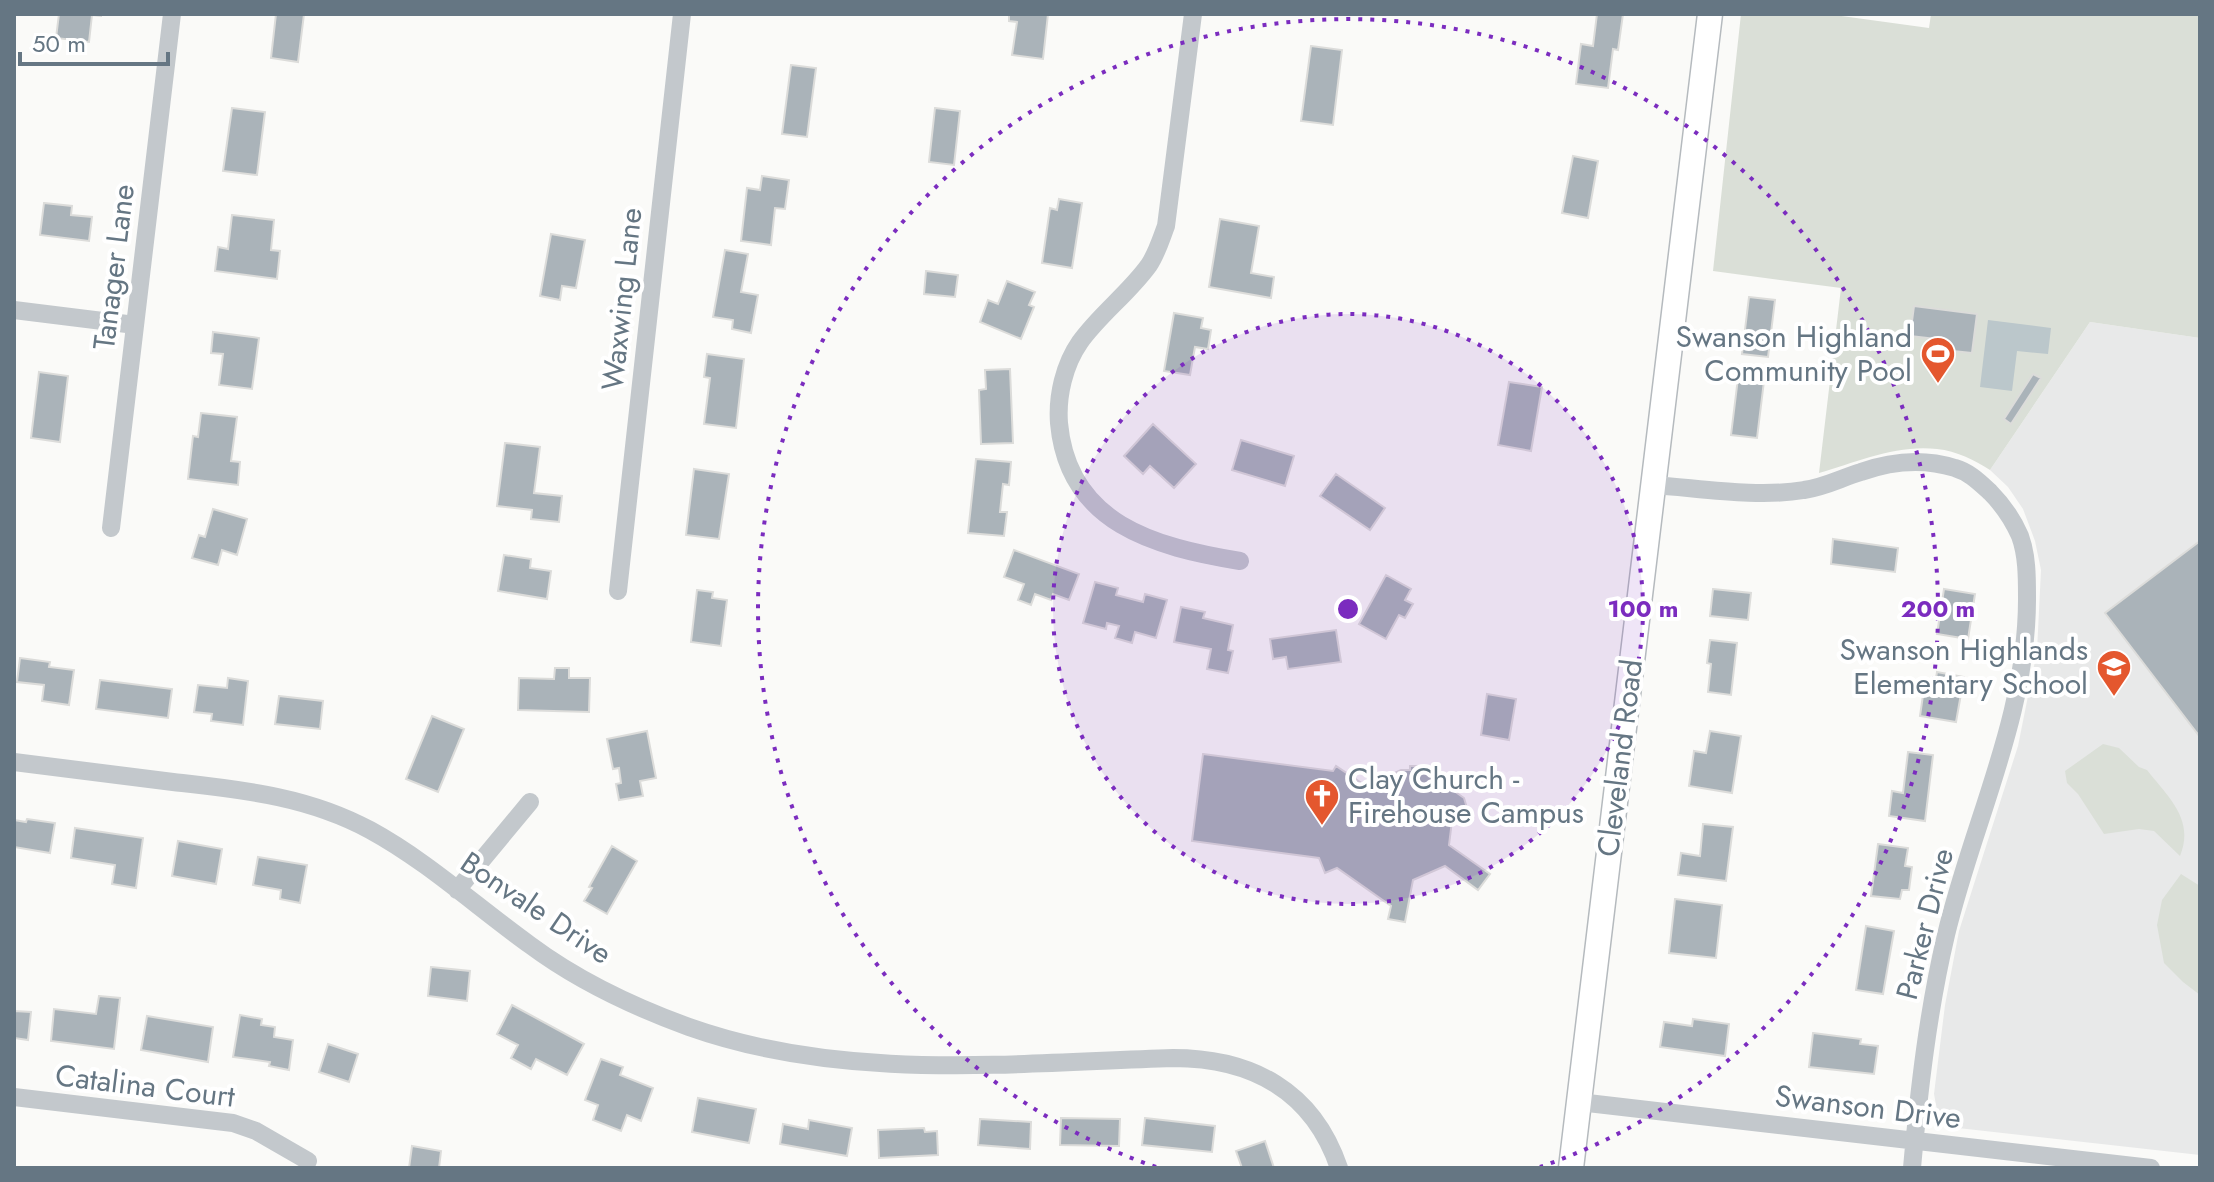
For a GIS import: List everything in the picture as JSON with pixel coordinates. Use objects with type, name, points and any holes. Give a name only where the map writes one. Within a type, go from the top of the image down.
[{"type":"main road","name":"Cleveland Road","points":[[1571,1168],[1710,14]]},
{"type":"street","name":"Tanager Lane","points":[[111,528],[172,14]]},
{"type":"street","name":"Waxwing Lane","points":[[618,591],[682,14]]},
{"type":"street","points":[[1193,14],[1166,226],[1148,265],[1079,343],[1067,366],[1058,416],[1068,467],[1083,493],[1100,511],[1147,539],[1240,561]]},
{"type":"street","points":[[14,310],[135,325]]},
{"type":"street","name":"Parker Drive","points":[[1653,485],[1766,492],[1801,491],[1830,485],[1887,463],[1937,463],[1960,469],[1977,480],[1998,500],[2021,539],[2027,572],[2027,623],[2016,697],[2006,741],[1963,873],[1938,969],[1912,1168]]},
{"type":"street","name":"Bonvale Drive","points":[[14,762],[292,799],[369,829],[405,852],[533,948],[582,978],[691,1028],[756,1046],[831,1060],[901,1065],[1196,1058],[1236,1066],[1287,1091],[1309,1111],[1332,1147],[1339,1168]]},
{"type":"street","points":[[457,890],[530,802]]},
{"type":"street","name":"Catalina Court","points":[[14,1097],[233,1123],[256,1131],[308,1161]]},
{"type":"street","name":"Swanson Drive","points":[[1579,1102],[2151,1168]]},
{"type":"shaded area","points":[[1741,14],[1827,14],[1929,28],[1931,14],[2200,14],[2200,338],[2090,322],[1990,470],[1958,454],[1922,448],[1877,455],[1819,473],[1841,288],[1713,271]]},
{"type":"shaded area","points":[[1988,320],[2051,328],[2048,354],[2017,351],[2012,391],[1980,387]]},
{"type":"shaded area","name":"Swanson Highlands Elementary School","points":[[2090,322],[2200,338],[2200,1155],[1949,1127],[1938,1115],[1934,1094],[1945,1005],[1959,931],[2018,746],[2037,651],[2041,570],[2035,541],[2023,509],[2008,487],[1990,470]]},
{"type":"shaded area","points":[[2103,744],[2119,748],[2139,767],[2147,770],[2171,799],[2184,831],[2180,856],[2154,831],[2139,829],[2104,834],[2078,794],[2067,783],[2065,771]]},
{"type":"shaded area","points":[[2181,874],[2200,886],[2200,995],[2164,963],[2157,925],[2162,900]]},
{"type":"building","points":[[59,14],[101,14],[101,16],[92,15],[89,42],[56,38]]},
{"type":"building","points":[[276,14],[304,14],[298,62],[271,58]]},
{"type":"building","points":[[1009,14],[1048,14],[1043,59],[1012,55],[1017,22],[1009,21]]},
{"type":"building","points":[[1597,14],[1623,14],[1618,50],[1613,49],[1608,88],[1576,84],[1581,44],[1593,46]]},
{"type":"building","points":[[1311,46],[1342,50],[1333,125],[1301,121]]},
{"type":"building","points":[[791,65],[816,68],[807,137],[782,134]]},
{"type":"building","points":[[232,108],[265,112],[257,175],[223,171]]},
{"type":"building","points":[[935,108],[960,111],[954,165],[929,162]]},
{"type":"building","points":[[1573,156],[1598,161],[1588,218],[1562,213]]},
{"type":"building","points":[[762,176],[789,180],[785,209],[775,208],[771,245],[741,241],[747,188],[760,190]]},
{"type":"building","points":[[1059,199],[1082,203],[1072,268],[1042,263],[1050,208],[1057,210]]},
{"type":"building","points":[[44,203],[72,206],[71,215],[92,217],[89,241],[40,235]]},
{"type":"building","points":[[232,215],[274,220],[271,250],[280,251],[277,279],[215,271],[218,247],[228,249]]},
{"type":"building","points":[[1220,219],[1259,226],[1251,273],[1274,277],[1271,298],[1209,287]]},
{"type":"building","points":[[551,234],[585,240],[576,288],[562,286],[560,300],[540,296]]},
{"type":"building","points":[[725,250],[748,254],[741,292],[758,295],[751,333],[732,329],[733,320],[713,317]]},
{"type":"building","points":[[926,271],[958,275],[955,297],[924,294]]},
{"type":"building","points":[[1007,281],[1035,292],[1029,305],[1034,307],[1021,339],[980,322],[988,300],[998,304]]},
{"type":"building","points":[[1749,297],[1775,300],[1768,357],[1742,354]]},
{"type":"building","points":[[1914,306],[1977,314],[1972,353],[1943,350],[1944,340],[1910,336]]},
{"type":"building","points":[[1174,313],[1203,318],[1201,328],[1211,330],[1208,349],[1195,347],[1190,375],[1164,371]]},
{"type":"building","points":[[213,332],[259,338],[252,389],[219,385],[223,354],[211,353]]},
{"type":"building","points":[[707,354],[744,359],[736,428],[704,424],[710,378],[704,377]]},
{"type":"building","points":[[1010,369],[1013,443],[981,444],[979,390],[986,389],[985,370]]},
{"type":"building","points":[[39,372],[68,376],[60,442],[31,438]]},
{"type":"building","points":[[2033,374],[2041,378],[2011,424],[2004,419]]},
{"type":"building","points":[[1738,378],[1764,381],[1757,438],[1731,435]]},
{"type":"building","points":[[1509,382],[1542,387],[1531,451],[1498,445]]},
{"type":"building","points":[[201,413],[237,417],[231,461],[240,462],[238,485],[188,479],[193,436],[198,437]]},
{"type":"building","points":[[1153,424],[1196,464],[1174,488],[1150,466],[1143,474],[1124,456]]},
{"type":"building","points":[[1241,440],[1294,456],[1285,486],[1232,470]]},
{"type":"building","points":[[505,443],[540,447],[534,493],[562,496],[559,522],[531,519],[532,510],[497,506]]},
{"type":"building","points":[[976,459],[1011,462],[1009,485],[1003,484],[1000,512],[1007,512],[1004,536],[968,533]]},
{"type":"building","points":[[694,469],[729,474],[719,539],[686,535]]},
{"type":"building","points":[[1336,474],[1385,508],[1370,530],[1320,496]]},
{"type":"building","points":[[213,509],[247,519],[237,555],[222,550],[218,565],[192,558],[199,535],[205,537]]},
{"type":"building","points":[[1833,539],[1898,548],[1895,572],[1831,564]]},
{"type":"building","points":[[2200,541],[2200,737],[2105,613]]},
{"type":"building","points":[[1014,550],[1079,574],[1069,600],[1053,594],[1051,600],[1035,594],[1031,605],[1018,600],[1024,584],[1004,577]]},
{"type":"building","points":[[504,555],[531,559],[530,568],[551,571],[547,599],[498,591]]},
{"type":"building","points":[[1386,575],[1411,589],[1405,600],[1413,604],[1405,618],[1399,615],[1386,639],[1359,624]]},
{"type":"building","points":[[1095,582],[1118,588],[1116,595],[1143,602],[1145,594],[1167,600],[1156,638],[1135,632],[1132,643],[1115,638],[1119,626],[1107,623],[1106,629],[1083,623]]},
{"type":"building","points":[[1713,589],[1751,593],[1748,620],[1710,616]]},
{"type":"building","points":[[1944,589],[1975,594],[1968,639],[1937,634]]},
{"type":"building","points":[[697,590],[713,592],[712,598],[727,600],[721,646],[691,642]]},
{"type":"building","points":[[1181,607],[1205,612],[1203,618],[1233,625],[1228,650],[1233,651],[1228,673],[1207,669],[1211,649],[1174,642]]},
{"type":"building","points":[[1336,630],[1341,662],[1288,669],[1286,657],[1273,659],[1270,639]]},
{"type":"building","points":[[1710,640],[1737,643],[1731,695],[1708,692]]},
{"type":"building","points":[[20,658],[50,662],[49,667],[74,670],[69,705],[42,701],[44,685],[17,682]]},
{"type":"building","points":[[555,668],[569,668],[569,678],[590,678],[589,712],[518,710],[519,678],[554,679]]},
{"type":"building","points":[[1937,672],[1964,677],[1956,722],[1920,716],[1923,695],[1933,696]]},
{"type":"building","points":[[228,678],[248,681],[243,725],[211,721],[212,714],[194,712],[198,685],[227,688]]},
{"type":"building","points":[[100,680],[172,689],[168,718],[96,709]]},
{"type":"building","points":[[1487,694],[1516,699],[1509,740],[1481,735]]},
{"type":"building","points":[[279,696],[323,701],[320,729],[275,724]]},
{"type":"building","points":[[432,716],[464,729],[438,792],[406,779]]},
{"type":"building","points":[[647,731],[656,778],[640,781],[643,796],[619,800],[616,784],[621,783],[619,768],[613,769],[607,739]]},
{"type":"building","points":[[1710,731],[1741,736],[1732,793],[1689,786],[1694,751],[1706,753]]},
{"type":"building","points":[[1908,752],[1933,755],[1925,821],[1889,816],[1892,791],[1903,793]]},
{"type":"building","name":"Clay Church - Firehouse Campus","points":[[1203,754],[1333,771],[1336,766],[1366,786],[1401,770],[1410,770],[1410,766],[1419,766],[1464,798],[1467,808],[1453,813],[1449,845],[1490,874],[1478,890],[1445,866],[1413,880],[1405,922],[1388,919],[1391,906],[1337,868],[1325,873],[1319,858],[1192,841]]},
{"type":"building","points":[[27,819],[55,823],[50,853],[14,847],[14,820],[26,822]]},
{"type":"building","points":[[1703,824],[1733,827],[1726,881],[1678,875],[1681,853],[1700,856]]},
{"type":"building","points":[[75,828],[143,838],[136,888],[112,884],[115,865],[71,858]]},
{"type":"building","points":[[178,841],[222,849],[216,884],[172,876]]},
{"type":"building","points":[[1878,844],[1908,848],[1905,866],[1912,867],[1909,890],[1902,890],[1900,899],[1871,896]]},
{"type":"building","points":[[612,846],[637,861],[607,914],[584,901]]},
{"type":"building","points":[[258,857],[307,865],[300,903],[280,899],[281,890],[253,885]]},
{"type":"building","points":[[1675,899],[1722,905],[1716,958],[1669,953]]},
{"type":"building","points":[[1866,926],[1894,931],[1883,994],[1856,990]]},
{"type":"building","points":[[431,967],[470,971],[467,1001],[428,996]]},
{"type":"building","points":[[99,996],[120,998],[114,1049],[51,1041],[54,1009],[96,1014]]},
{"type":"building","points":[[512,1005],[584,1044],[567,1075],[536,1059],[531,1069],[511,1058],[518,1045],[497,1034]]},
{"type":"building","points":[[14,1011],[31,1012],[28,1040],[14,1038]]},
{"type":"building","points":[[240,1015],[262,1019],[261,1025],[275,1027],[274,1037],[293,1040],[289,1070],[269,1066],[270,1062],[233,1057]]},
{"type":"building","points":[[147,1016],[213,1027],[208,1062],[141,1050]]},
{"type":"building","points":[[1693,1019],[1729,1024],[1725,1056],[1660,1047],[1664,1022],[1692,1026]]},
{"type":"building","points":[[1813,1033],[1861,1039],[1860,1044],[1878,1046],[1874,1074],[1809,1067]]},
{"type":"building","points":[[328,1044],[358,1054],[349,1082],[319,1072]]},
{"type":"building","points":[[601,1059],[623,1067],[620,1075],[653,1088],[641,1121],[627,1115],[621,1131],[593,1120],[598,1105],[585,1100]]},
{"type":"building","points":[[698,1098],[756,1109],[749,1143],[692,1132]]},
{"type":"building","points":[[1061,1118],[1120,1119],[1119,1146],[1060,1145]]},
{"type":"building","points":[[1145,1118],[1215,1126],[1212,1152],[1142,1145]]},
{"type":"building","points":[[980,1119],[1031,1122],[1030,1149],[978,1145]]},
{"type":"building","points":[[809,1120],[852,1128],[847,1156],[780,1144],[783,1124],[808,1129]]},
{"type":"building","points":[[924,1128],[925,1132],[937,1131],[938,1155],[879,1158],[878,1130]]},
{"type":"building","points":[[1265,1141],[1274,1168],[1242,1168],[1236,1151]]},
{"type":"building","points":[[412,1146],[441,1151],[439,1168],[409,1168]]},
{"type":"place","name":"Swanson Highland Community Pool","points":[[1938,385]]},
{"type":"place","name":"Swanson Highlands Elementary School","points":[[2114,698]]},
{"type":"place","name":"Clay Church - Firehouse Campus","points":[[1322,827]]}]
